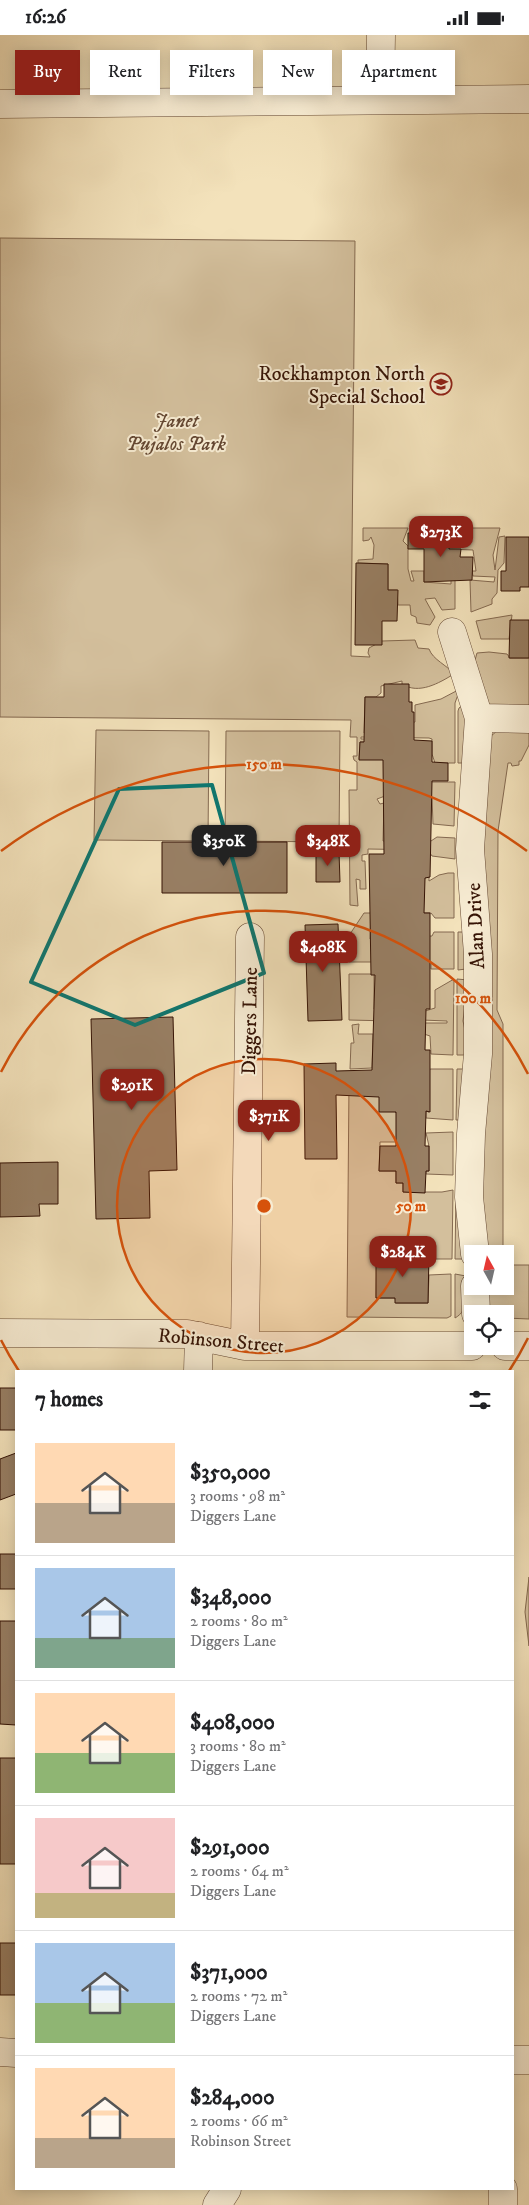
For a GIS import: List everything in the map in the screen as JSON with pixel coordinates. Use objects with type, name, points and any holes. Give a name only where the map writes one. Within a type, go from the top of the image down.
[{"type":"street","points":[[380,100],[381,35]]},
{"type":"street","points":[[0,104],[529,99]]},
{"type":"street","name":"Alan Drive","points":[[452,632],[479,719],[470,849],[478,954],[478,1054],[471,1135],[469,1197],[474,1245]]},
{"type":"street","points":[[479,719],[529,719]]},
{"type":"street","name":"Diggers Lane","points":[[245,1346],[250,937]]},
{"type":"street","name":"Robinson Street","points":[[0,1333],[187,1335],[245,1346],[464,1346]]},
{"type":"street","points":[[198,1370],[199,1336]]},
{"type":"street","points":[[514,1346],[529,1346]]},
{"type":"street","points":[[0,2052],[15,2053]]},
{"type":"street","points":[[514,2060],[529,2060]]},
{"type":"street","points":[[217,2205],[227,2190]]},
{"type":"street","points":[[503,2190],[503,2205]]},
{"type":"highlighted area","points":[[212,785],[264,973],[135,1025],[31,982],[119,789]]},
{"type":"green space","name":"Janet Pujalos Park","points":[[0,238],[355,241],[351,656],[370,657],[368,653],[369,648],[382,641],[415,640],[418,648],[429,649],[454,674],[435,684],[422,688],[408,687],[402,684],[402,681],[381,686],[381,693],[376,697],[365,697],[364,733],[415,722],[415,705],[441,699],[460,689],[455,703],[455,763],[435,763],[432,754],[432,739],[429,738],[361,737],[361,739],[370,739],[370,742],[360,742],[359,759],[383,758],[427,782],[455,782],[454,826],[433,824],[432,797],[385,796],[377,799],[380,804],[384,803],[383,841],[431,841],[437,837],[455,838],[455,859],[432,856],[428,850],[368,849],[368,854],[362,855],[362,861],[365,861],[366,889],[360,889],[360,880],[356,879],[358,906],[350,905],[349,790],[357,790],[357,762],[353,756],[357,756],[357,737],[350,737],[351,720],[0,717]]},
{"type":"green space","points":[[363,528],[408,528],[403,541],[408,546],[408,569],[411,581],[414,581],[411,571],[424,571],[424,582],[451,584],[451,580],[455,579],[455,609],[442,610],[435,598],[425,599],[435,617],[430,625],[417,623],[416,617],[411,615],[410,605],[398,605],[397,590],[388,590],[388,564],[358,563],[358,560],[373,559],[374,545],[371,537],[369,540],[363,541]]},
{"type":"green space","points":[[451,528],[500,528],[493,555],[495,570],[499,537],[505,536],[504,563],[498,570],[497,593],[492,599],[492,604],[471,612],[470,580],[494,582],[495,577],[473,576],[472,571],[476,571],[473,550],[449,549]]},
{"type":"green space","points":[[512,615],[509,639],[481,639],[476,621]]},
{"type":"green space","points":[[477,653],[507,654],[510,658],[529,658],[529,710],[490,705],[486,702],[475,660]]},
{"type":"green space","points":[[464,704],[467,727],[467,763],[458,763],[458,711]]},
{"type":"green space","points":[[529,728],[529,745],[521,761],[519,761],[519,765],[512,766],[511,763],[508,763],[498,831],[497,1010],[503,1024],[503,1245],[483,1245],[479,880],[491,736],[497,731]]},
{"type":"green space","points":[[96,730],[209,731],[208,841],[94,840]]},
{"type":"green space","points":[[226,731],[340,731],[339,842],[225,841]]},
{"type":"green space","points":[[454,873],[454,918],[435,918],[431,913],[419,913],[425,877],[429,877],[429,881],[439,875]]},
{"type":"green space","points":[[364,913],[371,913],[370,939],[432,936],[434,932],[454,932],[454,969],[431,969],[431,962],[349,962],[350,934]]},
{"type":"green space","points":[[458,932],[465,932],[466,969],[458,970]]},
{"type":"green space","points":[[349,974],[374,974],[374,1009],[377,1009],[391,1021],[349,1020]]},
{"type":"green space","points":[[454,979],[453,1055],[431,1054],[430,1036],[424,1034],[424,1023],[447,1023],[447,1021],[422,1020],[422,1012],[435,1008],[435,990]]},
{"type":"green space","points":[[457,979],[468,980],[463,1021],[466,1035],[465,1055],[457,1055]]},
{"type":"green space","points":[[359,1024],[358,1034],[373,1034],[372,1068],[350,1069],[351,1043],[354,1043],[352,1025]]},
{"type":"green space","points":[[431,1069],[453,1069],[453,1120],[426,1118],[426,1111],[379,1096],[425,1142],[380,1142],[379,1171],[396,1171],[396,1183],[403,1183],[403,1192],[442,1192],[453,1190],[452,1259],[432,1259],[429,1254],[377,1254],[376,1298],[395,1298],[396,1303],[428,1303],[429,1275],[451,1274],[451,1316],[447,1318],[347,1317],[349,1082]]},
{"type":"green space","points":[[457,1069],[466,1069],[459,1120],[456,1120]]},
{"type":"green space","points":[[453,1132],[453,1175],[426,1174],[426,1171],[429,1171],[429,1146],[426,1133]]},
{"type":"green space","points":[[456,1190],[464,1259],[455,1259]]},
{"type":"green space","points":[[514,1265],[529,1265],[529,1319],[514,1318],[514,1305],[486,1305],[485,1295],[514,1295]]},
{"type":"green space","points":[[455,1274],[464,1276],[464,1295],[466,1295],[463,1310],[455,1318]]},
{"type":"green space","points":[[529,1577],[529,1646],[525,1612]]},
{"type":"building","points":[[408,533],[449,533],[449,549],[461,549],[460,557],[473,557],[472,580],[424,582],[424,549],[408,549]]},
{"type":"building","points":[[506,537],[529,537],[529,587],[520,587],[520,591],[501,591],[501,571],[506,571]]},
{"type":"building","points":[[356,563],[388,564],[388,590],[398,590],[397,621],[382,621],[382,645],[355,645]]},
{"type":"building","points":[[510,620],[529,620],[529,658],[509,658]]},
{"type":"building","points":[[384,684],[409,684],[409,702],[412,702],[412,712],[414,712],[414,740],[432,741],[432,762],[448,763],[448,781],[432,781],[430,877],[425,878],[424,913],[430,913],[430,1009],[426,1009],[425,1050],[430,1050],[430,1112],[426,1111],[425,1146],[429,1146],[429,1171],[426,1171],[425,1193],[403,1192],[403,1183],[396,1183],[396,1171],[379,1171],[380,1146],[396,1146],[396,1112],[379,1112],[379,1097],[336,1095],[337,1159],[305,1159],[304,1064],[336,1063],[336,1071],[372,1070],[375,975],[371,975],[369,854],[384,854],[383,760],[359,760],[360,742],[364,742],[365,697],[384,697]]},
{"type":"building","points":[[162,842],[287,842],[287,893],[162,893]]},
{"type":"building","points":[[339,852],[340,882],[316,882],[316,853]]},
{"type":"building","points":[[338,924],[342,1020],[308,1021],[305,925]]},
{"type":"building","points":[[173,1017],[177,1170],[149,1171],[150,1218],[96,1219],[91,1019]]},
{"type":"building","points":[[58,1162],[58,1204],[39,1204],[40,1216],[0,1217],[0,1163]]},
{"type":"building","points":[[376,1254],[429,1254],[428,1303],[395,1303],[395,1298],[376,1298]]},
{"type":"building","points":[[0,1388],[15,1388],[15,1430],[0,1430]]},
{"type":"building","points":[[15,1453],[15,1494],[0,1500],[0,1459]]},
{"type":"building","points":[[0,1554],[15,1554],[15,1589],[0,1589]]},
{"type":"building","points":[[0,1621],[15,1621],[15,1725],[0,1724]]},
{"type":"building","points":[[0,1758],[15,1758],[15,1864],[0,1864]]},
{"type":"building","points":[[0,1943],[15,1943],[15,1995],[0,1995]]},
{"type":"place","name":"Rockhampton North Special School","points":[[441,384]]}]
